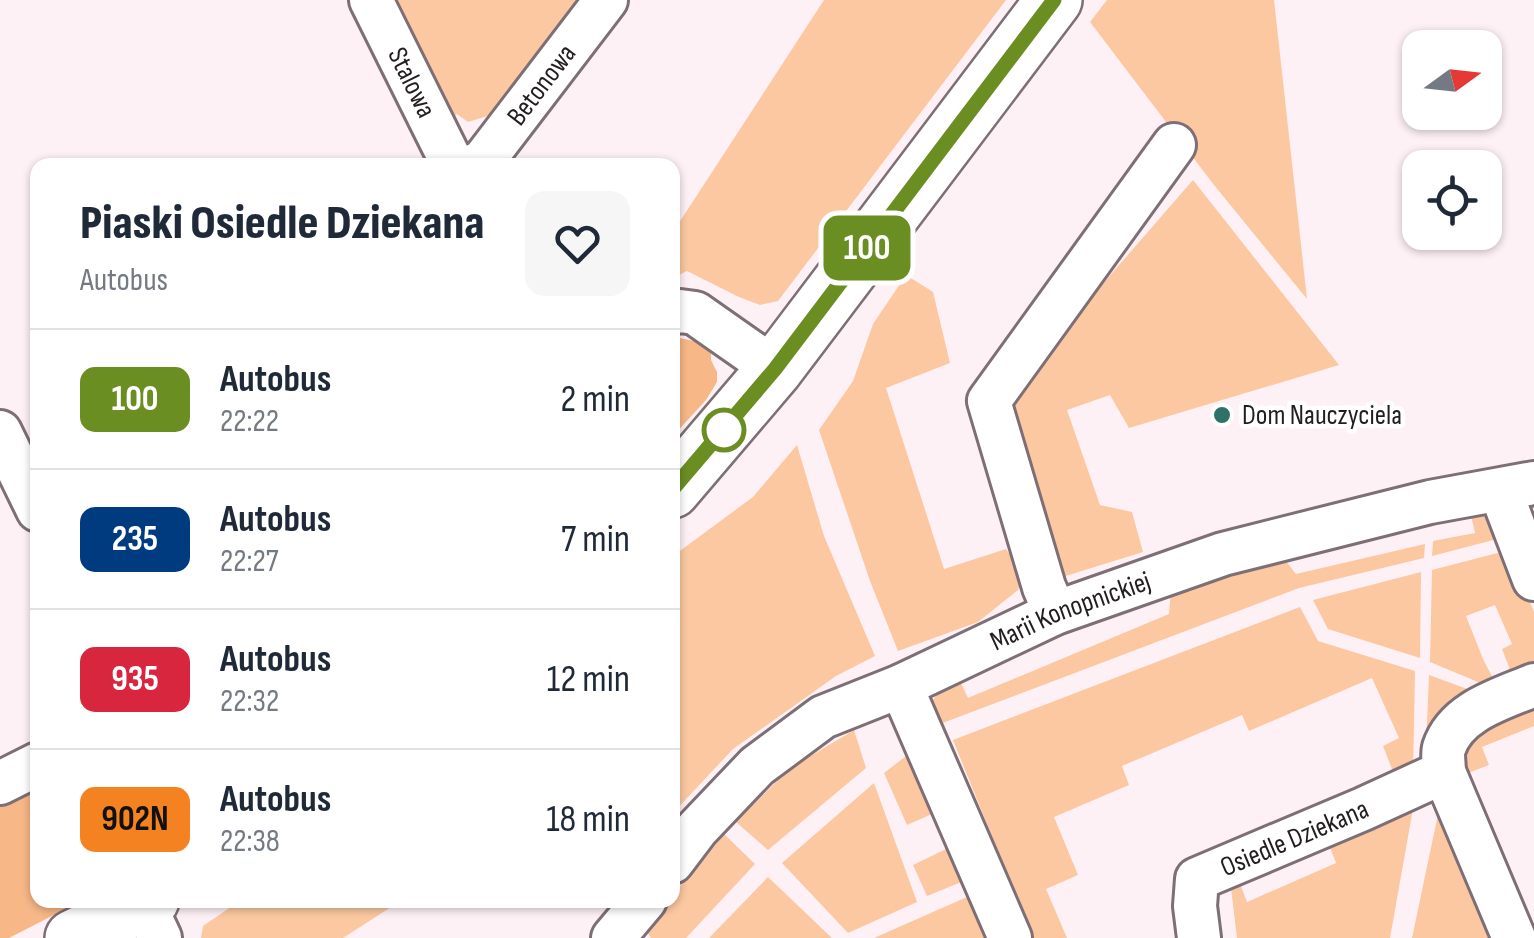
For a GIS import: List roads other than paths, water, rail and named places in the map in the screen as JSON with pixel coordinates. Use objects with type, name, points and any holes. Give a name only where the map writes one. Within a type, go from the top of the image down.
[{"type":"street","name":"Stalowa","points":[[372,0],[450,158]]},
{"type":"street","name":"Betonowa","points":[[484,158],[606,0]]},
{"type":"street","points":[[680,481],[775,369],[1054,0]]},
{"type":"street","points":[[1055,613],[989,401],[1174,146]]},
{"type":"street","points":[[680,311],[695,313],[775,369]]},
{"type":"street","points":[[0,432],[30,494]]},
{"type":"street","points":[[1517,486],[1534,578]]},
{"type":"street","name":"Marii Konopnickiej","points":[[680,851],[757,766],[823,718],[901,686],[1055,613],[1223,554],[1430,502],[1517,486]]},
{"type":"street","points":[[1514,938],[1444,772],[1443,750],[1459,721],[1534,685]]},
{"type":"street","points":[[901,686],[1010,938]]},
{"type":"street","points":[[0,782],[30,768]]},
{"type":"street","name":"Osiedle Dziekana","points":[[1199,938],[1197,879],[1444,772]]},
{"type":"street","points":[[613,938],[638,908]]},
{"type":"street","points":[[73,938],[152,914]]},
{"type":"place","name":"Dom Nauczyciela","points":[[1222,415]]}]
